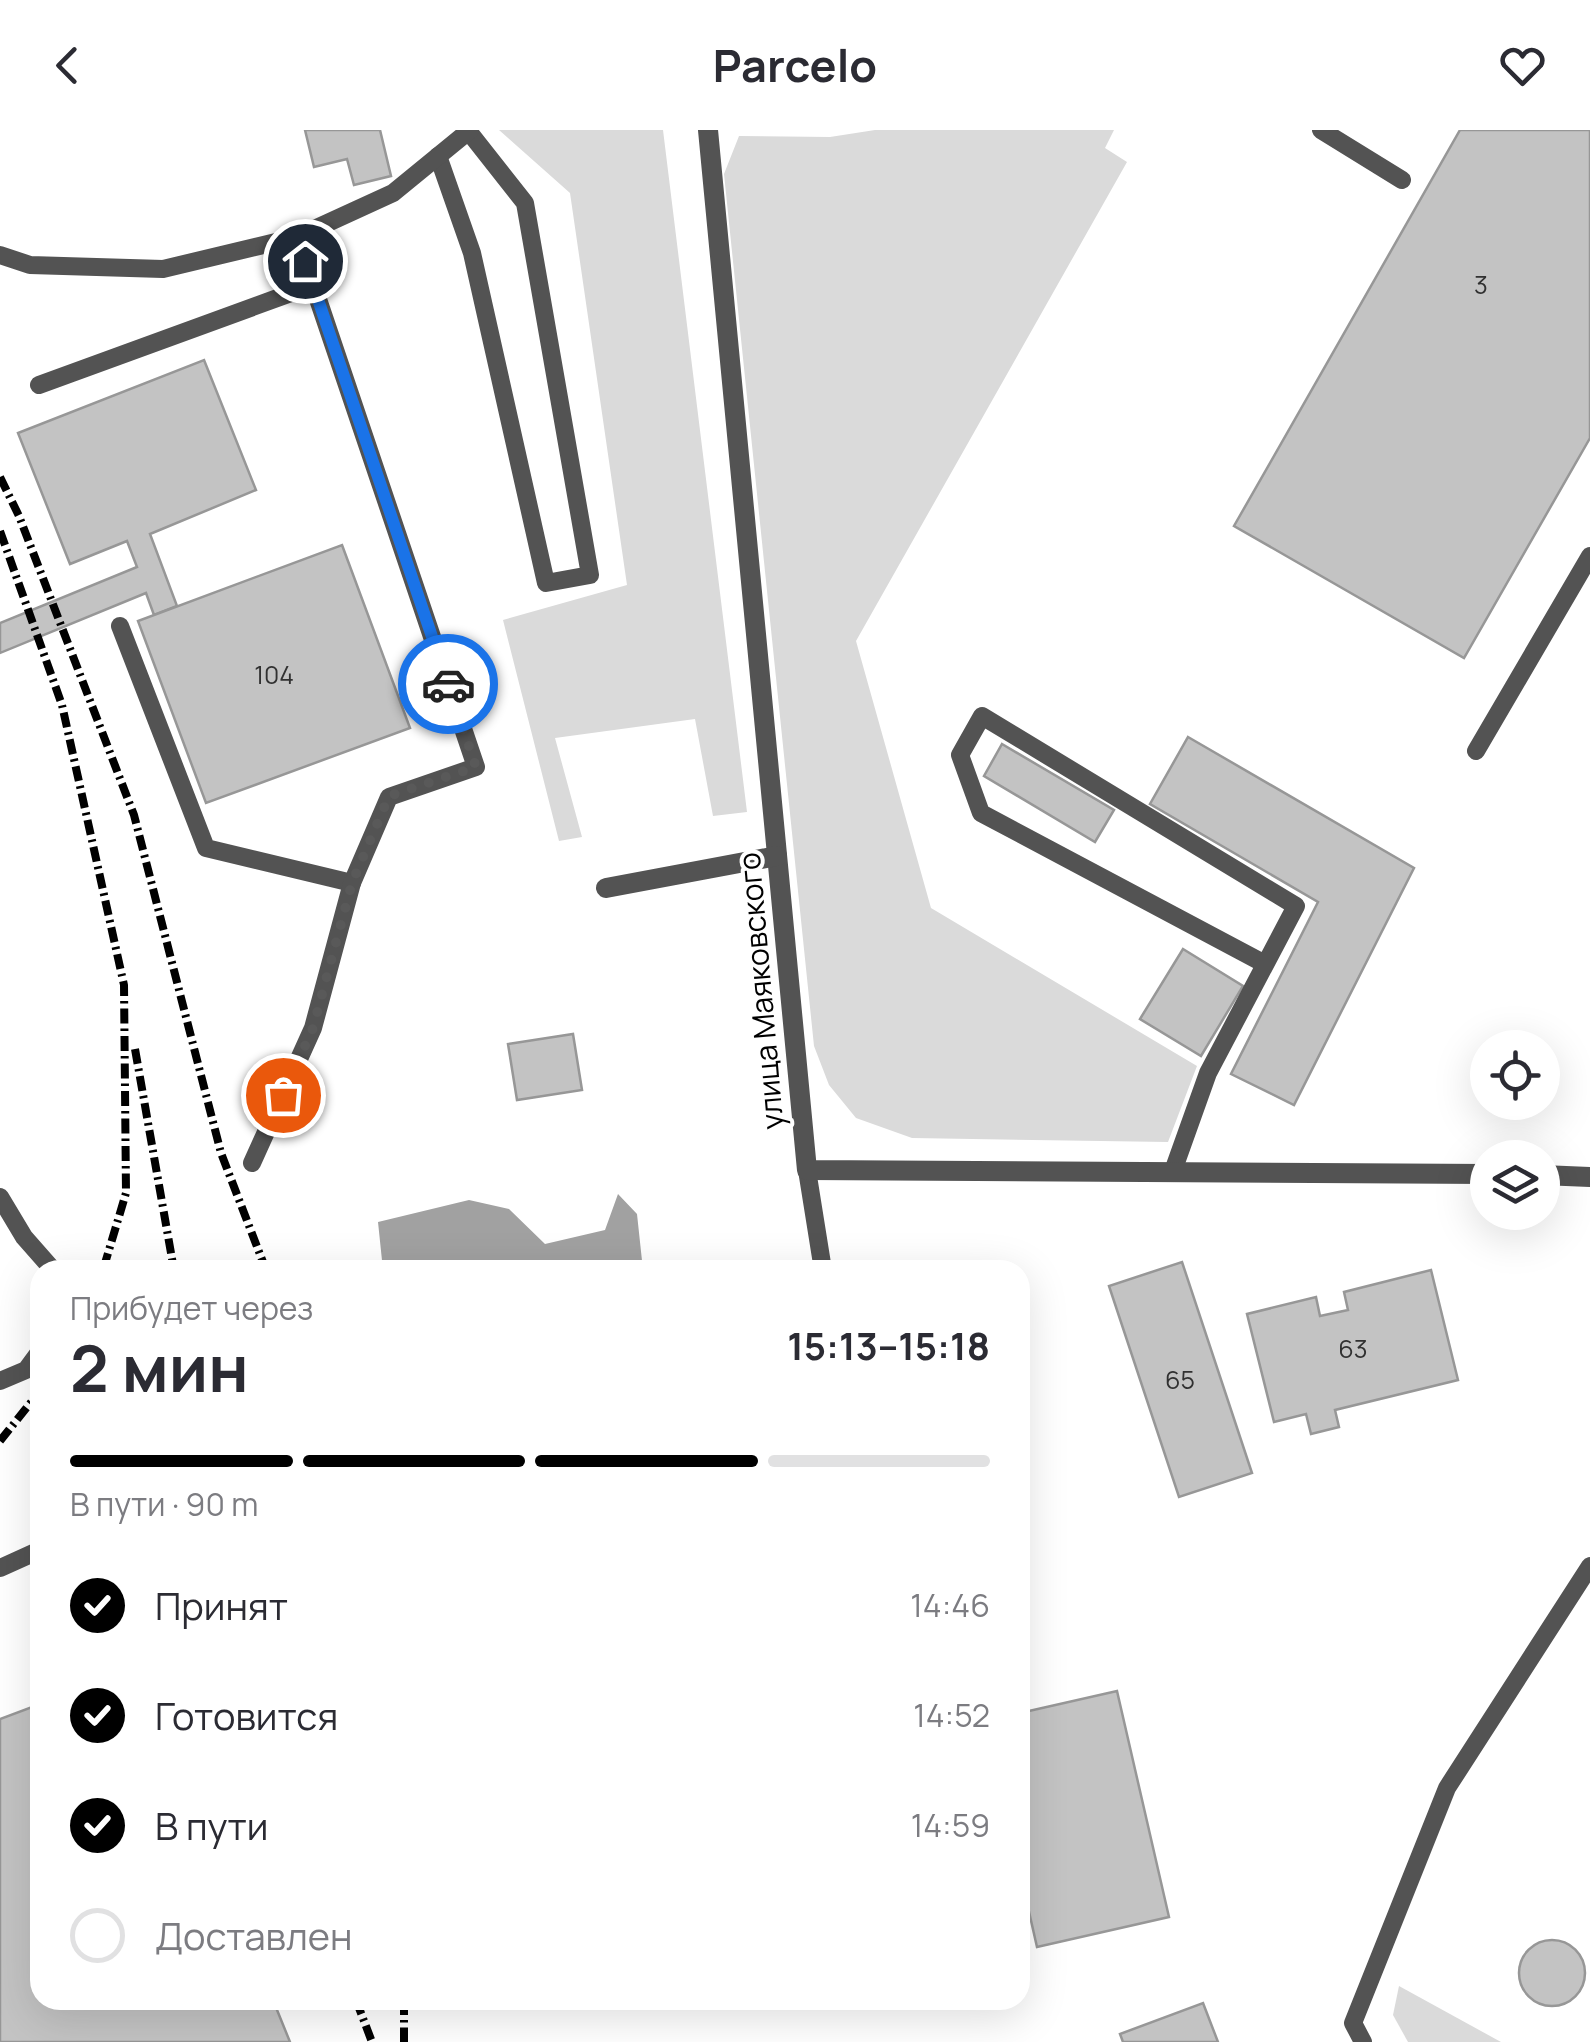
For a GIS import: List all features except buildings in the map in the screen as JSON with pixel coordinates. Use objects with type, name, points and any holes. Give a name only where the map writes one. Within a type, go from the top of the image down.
[{"type":"street","name":"улица Маяковского","points":[[708,130],[807,1170],[1470,1174]]},
{"type":"street","points":[[606,888],[777,856]]},
{"type":"street","points":[[1560,1176],[1590,1177]]},
{"type":"lane","points":[[1321,130],[1402,180]]},
{"type":"lane","points":[[0,256],[30,265],[163,269],[297,237],[393,192],[438,156],[470,131],[525,203],[590,575],[546,584],[472,252],[438,156]]},
{"type":"lane","points":[[252,1162],[313,1028],[352,883],[389,796],[476,767],[297,237]]},
{"type":"lane","points":[[39,385],[313,285]]},
{"type":"lane","points":[[1476,751],[1590,556]]},
{"type":"lane","points":[[120,626],[206,848],[352,883]]},
{"type":"lane","points":[[1174,1170],[1208,1073],[1296,906],[982,716],[960,756],[981,813],[1265,964]]},
{"type":"lane","points":[[807,1170],[820,1260]]},
{"type":"lane","points":[[0,1197],[24,1237],[44,1260]]},
{"type":"lane","points":[[0,1381],[30,1365]]},
{"type":"lane","points":[[0,1568],[30,1554]]},
{"type":"lane","points":[[1363,2042],[1352,2023],[1447,1788],[1590,1566]]},
{"type":"shaded area","points":[[499,130],[663,130],[747,812],[713,816],[695,719],[555,738],[582,837],[559,841],[503,620],[627,585],[570,193]]},
{"type":"shaded area","points":[[875,130],[1114,130],[1105,148],[1127,162],[856,641],[931,908],[1197,1066],[1168,1142],[912,1138],[856,1118],[829,1085],[814,1046],[724,174],[739,136],[830,137]]},
{"type":"shaded area","points":[[618,1194],[637,1214],[642,1260],[382,1260],[378,1222],[469,1200],[509,1209],[545,1244],[605,1230]]},
{"type":"shaded area","points":[[1399,1986],[1501,2042],[1408,2042],[1393,2015]]},
{"type":"railway","points":[[0,477],[19,516],[134,815],[221,1153],[262,1260]]},
{"type":"railway","points":[[0,531],[62,705],[124,985],[126,1193],[106,1260]]},
{"type":"railway","points":[[135,1049],[172,1260]]},
{"type":"railway","points":[[0,1441],[30,1404]]},
{"type":"railway","points":[[360,2010],[372,2042]]},
{"type":"railway","points":[[404,2010],[404,2042]]},
{"type":"way so far","points":[[283,1095],[313,1028],[352,883],[389,796],[476,767],[448,684]]},
{"type":"route","points":[[305,261],[448,684]]}]
